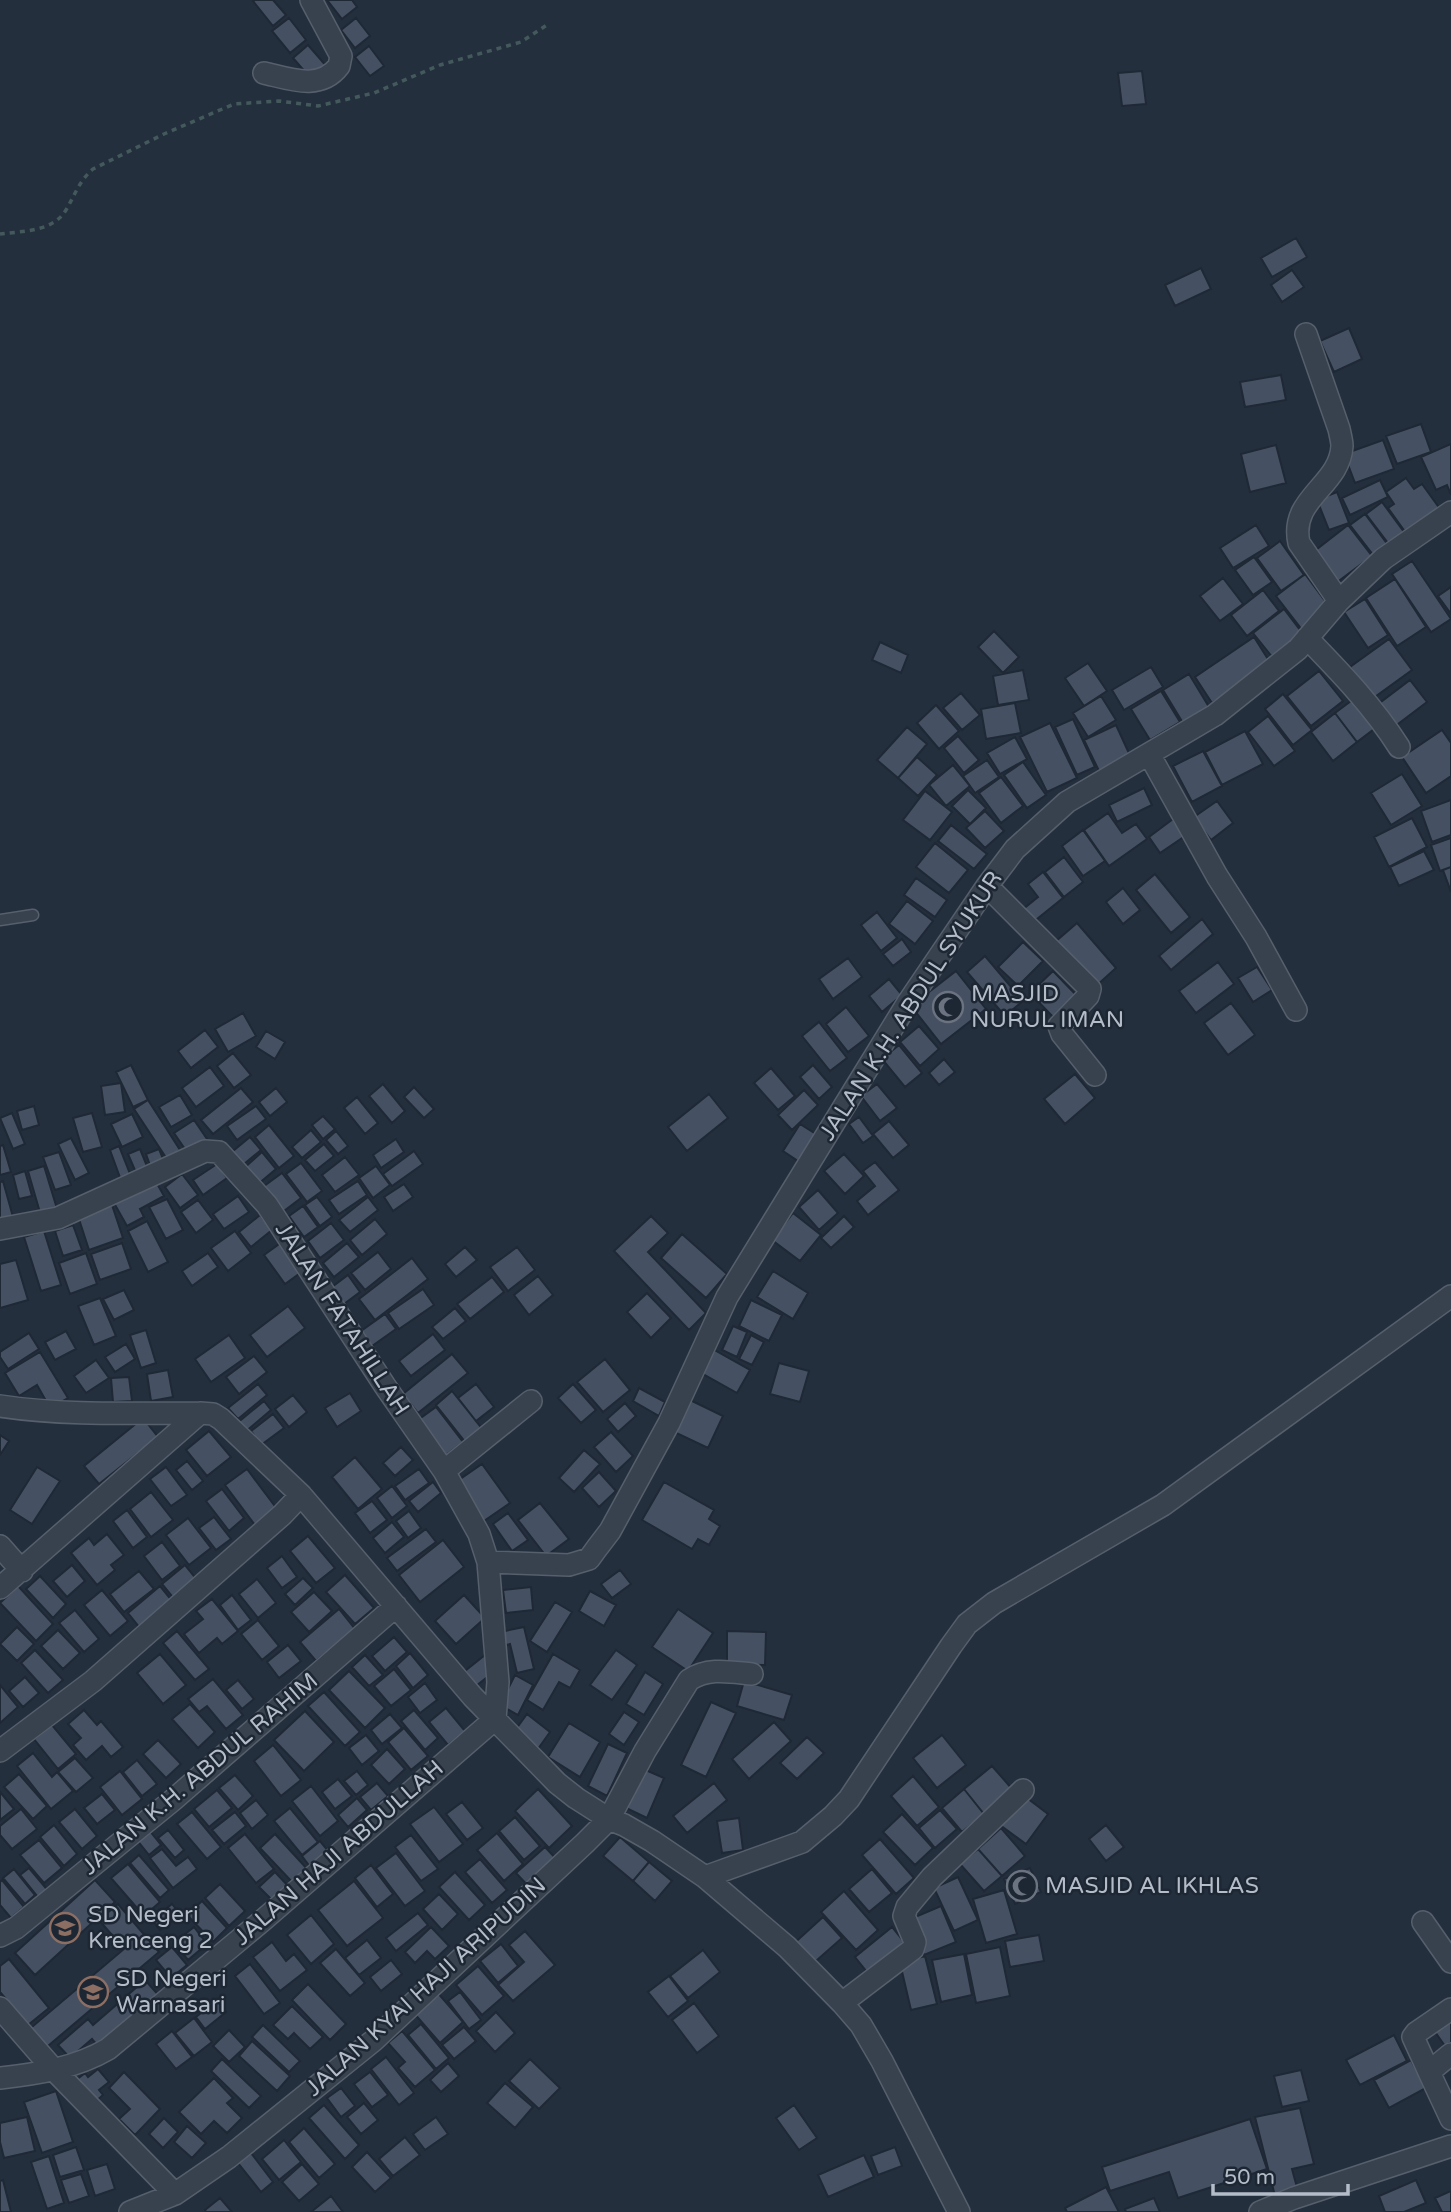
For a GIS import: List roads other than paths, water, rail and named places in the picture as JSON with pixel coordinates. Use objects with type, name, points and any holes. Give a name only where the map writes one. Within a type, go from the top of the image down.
[{"type":"street","points":[[264,74],[312,83],[325,79],[339,66],[341,56],[311,0]]},
{"type":"street","points":[[1306,334],[1339,429],[1342,446],[1337,463],[1299,515],[1297,533],[1299,543],[1339,601]]},
{"type":"street","name":"JALAN K.H. ABDUL SYUKUR","points":[[488,1562],[569,1565],[589,1559],[610,1531],[669,1423],[727,1297],[907,1004],[986,886],[1015,849],[1067,802],[1215,715],[1298,649],[1339,601],[1383,559],[1451,512]]},
{"type":"street","points":[[1307,638],[1385,724],[1399,747]]},
{"type":"street","points":[[1149,754],[1296,1010]]},
{"type":"street","points":[[986,886],[1090,989],[1087,996],[1059,1026],[1062,1034],[1095,1075]]},
{"type":"street","name":"JALAN FATAHILLAH","points":[[0,1228],[58,1218],[205,1151],[219,1152],[267,1205],[444,1471],[478,1534],[488,1562],[498,1682],[495,1719]]},
{"type":"street","points":[[705,1877],[802,1842],[833,1816],[849,1799],[951,1646],[968,1624],[994,1603],[1163,1505],[1451,1296]]},
{"type":"street","points":[[444,1471],[531,1401]]},
{"type":"street","points":[[0,1406],[40,1412],[200,1413],[213,1414],[221,1419],[301,1495],[473,1697],[557,1783],[705,1877],[787,1948],[842,2003],[861,2025],[882,2061],[959,2212]]},
{"type":"street","points":[[0,1588],[200,1413]]},
{"type":"street","points":[[0,1751],[93,1681],[282,1515],[301,1495]]},
{"type":"street","points":[[0,1546],[22,1571]]},
{"type":"street","name":"JALAN K.H. ABDUL RAHIM","points":[[0,1936],[16,1928],[173,1800],[396,1606]]},
{"type":"street","name":"JALAN KYAI HAJI ARIPUDIN","points":[[131,2212],[176,2194],[229,2157],[373,2041],[610,1819],[645,1751],[690,1680],[700,1673],[716,1671],[752,1674]]},
{"type":"street","name":"JALAN HAJI ABDULLAH","points":[[0,2078],[54,2070],[83,2062],[108,2049],[262,1921],[495,1719]]},
{"type":"street","points":[[842,2003],[913,1949],[915,1942],[904,1916],[906,1907],[932,1877],[1023,1790]]},
{"type":"street","points":[[1423,1922],[1451,1962]]},
{"type":"street","points":[[0,2008],[54,2070],[176,2194]]},
{"type":"street","points":[[1451,2010],[1413,2037],[1451,2119]]},
{"type":"street","points":[[1429,2072],[1451,2054]]},
{"type":"street","points":[[1260,2212],[1295,2205],[1451,2146]]},
{"type":"lane","points":[[0,920],[33,915]]},
{"type":"place","name":"MASJID NURUL IMAN","points":[[948,1007]]},
{"type":"place","name":"MASJID AL IKHLAS","points":[[1022,1886]]},
{"type":"place","name":"SD Negeri Krenceng 2","points":[[65,1928]]},
{"type":"place","name":"SD Negeri Warnasari","points":[[93,1992]]}]
